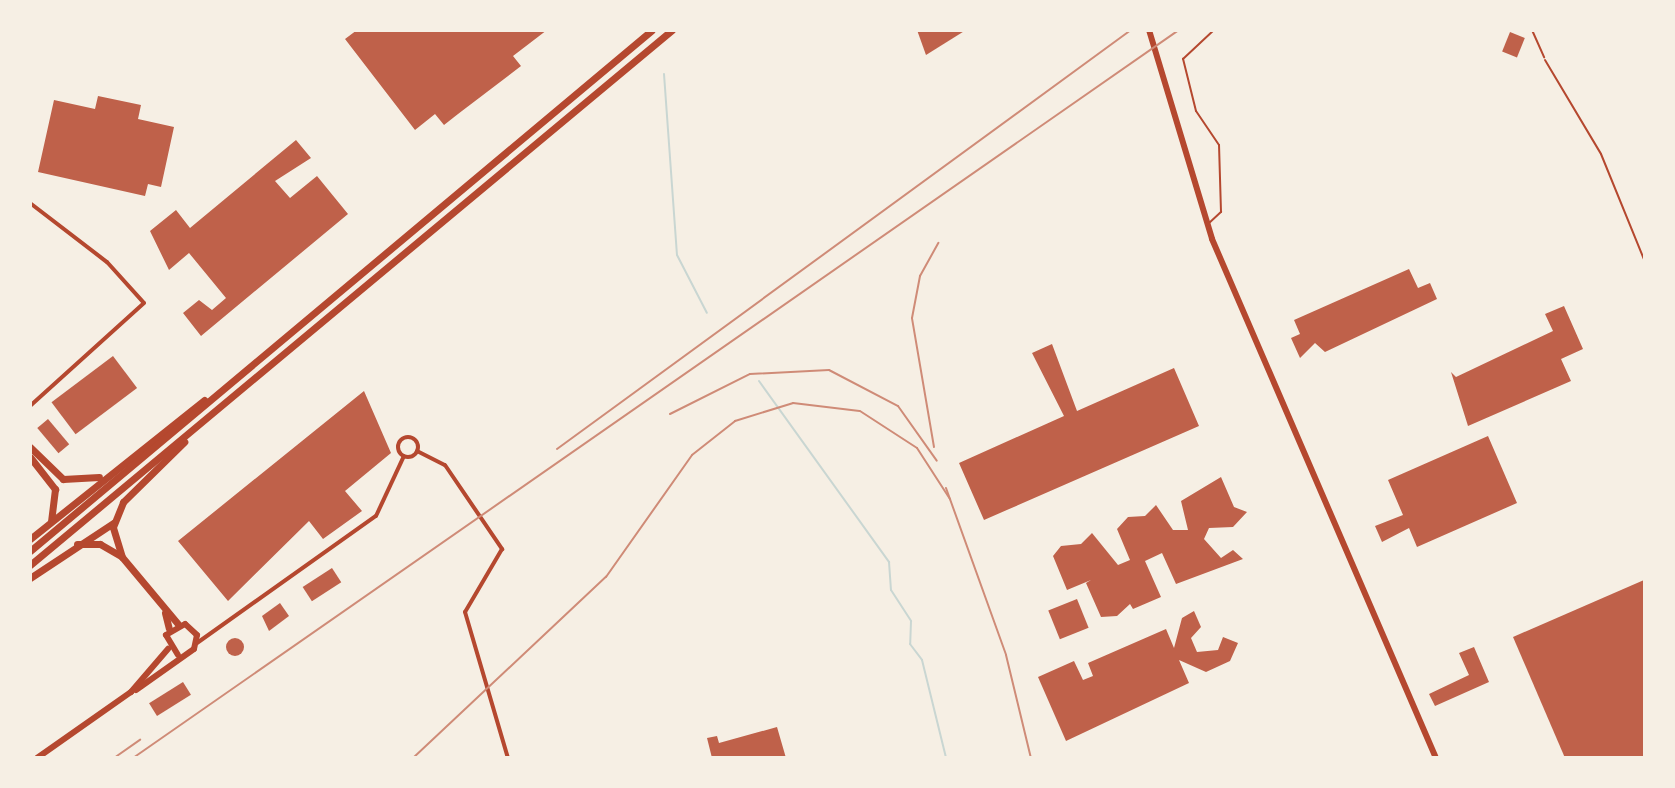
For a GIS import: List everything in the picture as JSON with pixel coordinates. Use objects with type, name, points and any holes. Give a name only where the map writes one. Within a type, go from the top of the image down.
[{"type":"highway","points":[[30,551],[652,30]]},
{"type":"highway","points":[[30,565],[672,30]]},
{"type":"highway","points":[[30,539],[109,473],[213,396]]},
{"type":"highway","points":[[30,578],[75,544],[113,523],[123,502],[192,431]]},
{"type":"highway","points":[[30,447],[67,481],[109,473]]},
{"type":"highway","points":[[30,457],[55,489],[50,522]]},
{"type":"highway","points":[[113,523],[122,557]]},
{"type":"highway","points":[[75,544],[100,544],[122,557],[178,624]]},
{"type":"highway","points":[[164,610],[169,629]]},
{"type":"main road","points":[[1149,30],[1207,225],[1436,758]]},
{"type":"main road","points":[[37,758],[131,692],[178,655],[197,643],[194,630],[178,624],[169,629],[168,649],[131,692]]},
{"type":"main road","points":[[168,649],[178,655]]},
{"type":"street","points":[[30,203],[97,252],[144,303],[30,406]]},
{"type":"street","points":[[404,456],[398,445],[405,438],[414,439],[417,451],[447,467],[502,549],[465,612],[508,758]]},
{"type":"street","points":[[197,643],[376,516],[404,456],[417,451]]},
{"type":"street","points":[[194,630],[210,631]]},
{"type":"lane","points":[[1207,225],[1221,212],[1221,161],[1193,103],[1183,59],[1214,30]]},
{"type":"lane","points":[[1532,30],[1544,57]]},
{"type":"path","points":[[1544,57],[1601,154],[1645,262]]},
{"type":"building","points":[[357,30],[547,30],[513,56],[521,66],[444,125],[435,114],[415,130],[345,39]]},
{"type":"building","points":[[917,30],[966,30],[926,55]]},
{"type":"building","points":[[1510,32],[1525,38],[1517,57],[1502,51]]},
{"type":"building","points":[[98,96],[141,105],[138,119],[174,127],[161,187],[148,184],[145,196],[38,172],[54,100],[95,109]]},
{"type":"building","points":[[296,140],[311,158],[275,181],[290,198],[317,176],[348,214],[201,336],[183,313],[199,300],[212,310],[226,298],[189,253],[169,270],[150,231],[176,210],[190,228]]},
{"type":"building","points":[[1409,269],[1418,288],[1430,283],[1437,299],[1325,352],[1315,343],[1300,358],[1291,338],[1300,334],[1294,320]]},
{"type":"building","points":[[1564,306],[1583,349],[1561,359],[1571,381],[1468,426],[1451,372],[1456,377],[1553,331],[1545,314]]},
{"type":"building","points":[[1052,344],[1077,411],[1174,368],[1199,426],[984,520],[959,463],[1064,416],[1032,353]]},
{"type":"building","points":[[113,356],[137,388],[76,434],[52,402]]},
{"type":"building","points":[[364,391],[391,453],[345,491],[362,511],[323,539],[309,521],[228,601],[178,541]]},
{"type":"building","points":[[48,419],[69,444],[58,453],[37,428]]},
{"type":"building","points":[[1488,436],[1517,503],[1417,547],[1409,528],[1382,542],[1375,526],[1403,515],[1388,480]]},
{"type":"building","points":[[1221,477],[1234,507],[1247,512],[1233,527],[1209,528],[1204,539],[1221,558],[1233,550],[1243,559],[1176,584],[1162,553],[1145,561],[1161,597],[1133,609],[1130,604],[1117,616],[1101,617],[1086,583],[1091,580],[1067,590],[1053,556],[1061,546],[1081,544],[1092,533],[1118,565],[1130,560],[1117,529],[1128,517],[1145,516],[1156,505],[1173,530],[1188,530],[1181,501]]},
{"type":"building","points":[[332,568],[341,582],[312,601],[303,587]]},
{"type":"building","points":[[1644,580],[1645,758],[1565,758],[1513,637]]},
{"type":"building","points":[[1077,599],[1089,628],[1060,639],[1048,611]]},
{"type":"building","points":[[280,603],[289,616],[269,631],[262,616]]},
{"type":"building","points":[[1194,611],[1201,627],[1191,638],[1197,652],[1218,650],[1223,637],[1238,643],[1230,661],[1206,672],[1179,660],[1189,683],[1066,741],[1038,677],[1074,661],[1083,680],[1093,676],[1088,663],[1166,629],[1174,648],[1182,618]]},
{"type":"building","points":[[231,638],[239,638],[244,647],[242,654],[231,656],[226,651],[226,643]]},
{"type":"building","points":[[1474,647],[1489,682],[1435,706],[1429,694],[1469,675],[1459,653]]},
{"type":"building","points":[[183,682],[191,695],[157,716],[149,703]]},
{"type":"building","points":[[777,727],[786,758],[712,758],[707,738],[717,736],[719,743]]},
{"type":"waterway","points":[[664,74],[677,255],[707,313]]},
{"type":"waterway","points":[[759,381],[889,562],[891,590],[911,621],[910,644],[922,660],[946,758]]},
{"type":"railway","points":[[557,449],[1131,30]]},
{"type":"railway","points":[[133,758],[1179,30]]},
{"type":"railway","points":[[934,447],[912,318],[920,276],[938,243]]},
{"type":"railway","points":[[670,414],[750,374],[829,370],[898,406],[937,461]]},
{"type":"railway","points":[[413,758],[606,577],[692,455],[735,421],[793,403],[860,411],[917,448],[950,499]]},
{"type":"railway","points":[[946,488],[1006,655],[1031,758]]},
{"type":"railway","points":[[114,758],[140,740]]}]
